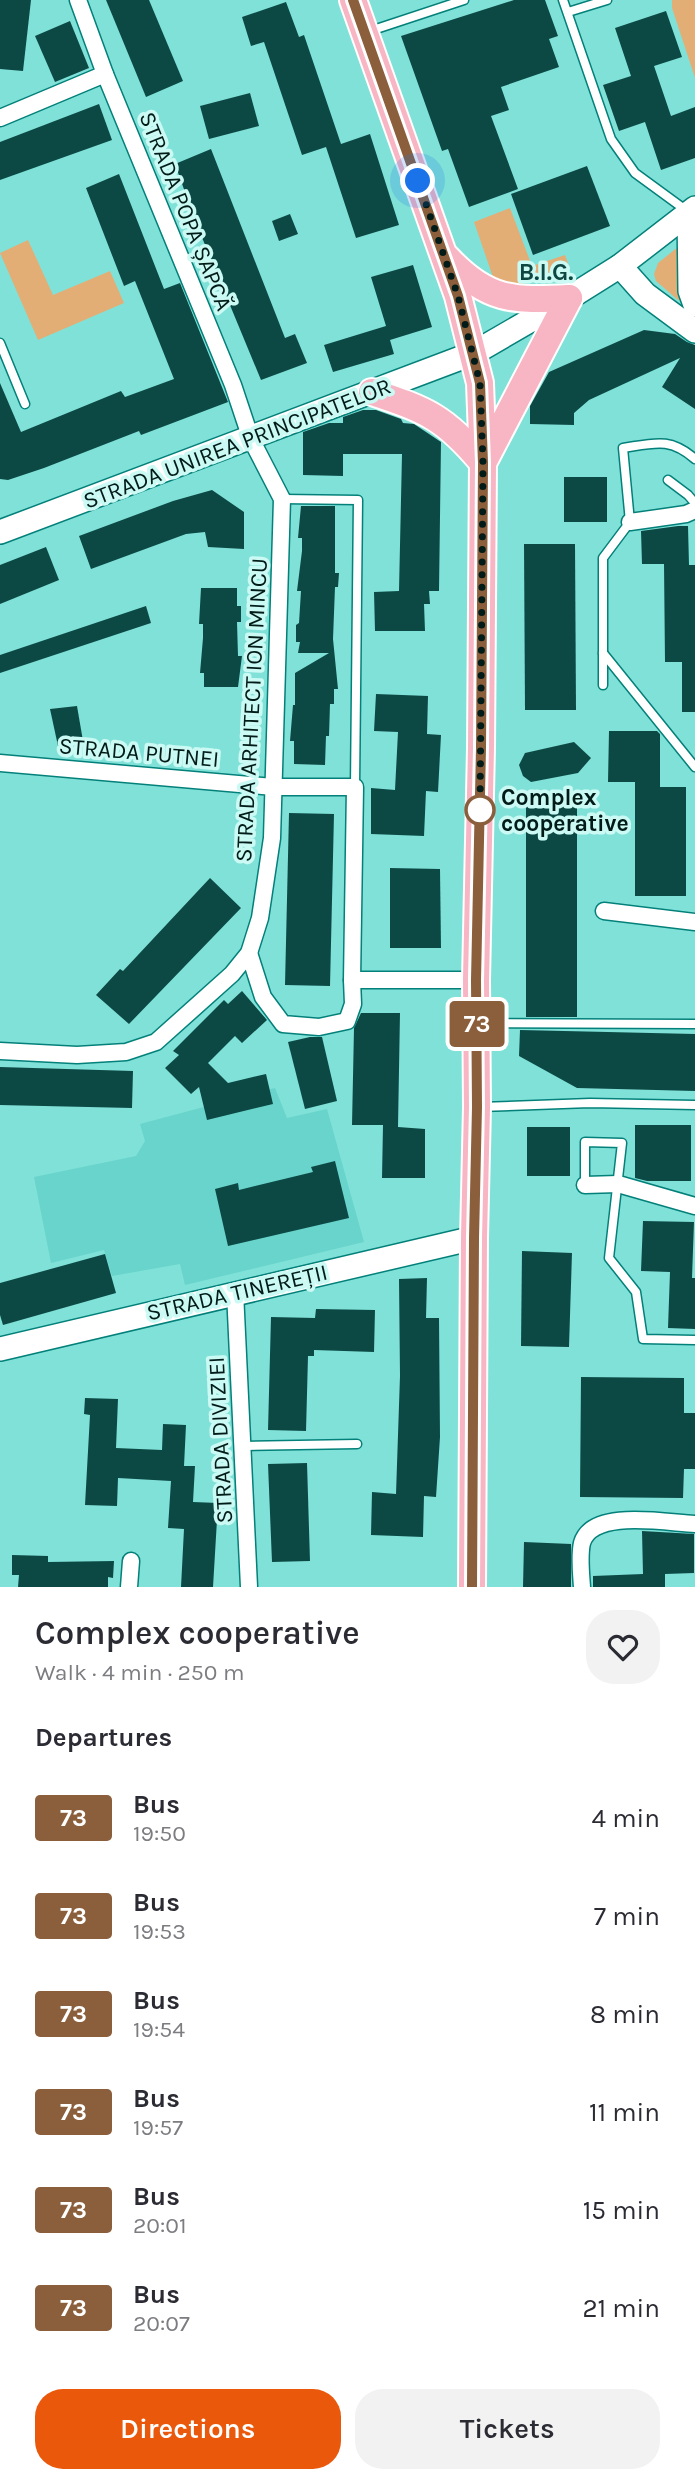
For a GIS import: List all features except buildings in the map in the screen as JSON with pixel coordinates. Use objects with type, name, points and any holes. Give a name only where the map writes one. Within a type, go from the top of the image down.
[{"type":"main road","points":[[353,0],[445,257],[474,353],[480,383],[483,463],[472,1587]]},
{"type":"main road","points":[[692,210],[690,291],[695,305]]},
{"type":"main road","name":"STRADA UNIREA PRINCIPATELOR","points":[[0,532],[474,353],[620,267],[692,210]]},
{"type":"main road","points":[[445,257],[465,277],[488,292],[515,298],[569,298],[483,463]]},
{"type":"main road","points":[[620,267],[645,294],[695,331]]},
{"type":"main road","points":[[372,392],[432,414],[448,425],[483,463]]},
{"type":"main road","name":"STRADA TINEREȚII","points":[[0,1349],[474,1238]]},
{"type":"street","name":"STRADA POPA ȘAPCĂ","points":[[78,0],[105,74],[233,385],[251,439]]},
{"type":"street","points":[[0,118],[105,74]]},
{"type":"street","name":"STRADA ARHITECT ION MINCU","points":[[0,1051],[77,1055],[126,1052],[156,1042],[232,975],[249,953],[260,918],[272,838],[282,499],[251,439]]},
{"type":"street","points":[[630,523],[686,514],[695,510]]},
{"type":"street","name":"STRADA PUTNEI","points":[[0,763],[273,787],[355,787]]},
{"type":"street","points":[[249,953],[263,997],[283,1024],[319,1027],[347,1021],[353,1004],[355,787]]},
{"type":"street","points":[[604,911],[695,922]]},
{"type":"street","points":[[352,980],[476,980]]},
{"type":"street","points":[[585,1185],[618,1184],[695,1206]]},
{"type":"street","name":"STRADA DIVIZIEI","points":[[235,1292],[249,1587]]},
{"type":"street","points":[[582,1587],[583,1540],[592,1528],[615,1520],[695,1524]]},
{"type":"street","points":[[130,1587],[131,1561]]},
{"type":"lane","points":[[365,33],[464,0]]},
{"type":"lane","points":[[564,0],[611,139],[635,173],[692,210]]},
{"type":"lane","points":[[568,12],[607,0]]},
{"type":"lane","points":[[0,343],[25,404]]},
{"type":"lane","points":[[603,685],[603,558],[630,523],[623,447],[652,443],[679,445],[695,459]]},
{"type":"lane","points":[[668,480],[695,503]]},
{"type":"lane","points":[[282,499],[358,500],[355,787]]},
{"type":"lane","points":[[603,653],[695,767]]},
{"type":"lane","points":[[477,1023],[695,1024]]},
{"type":"lane","points":[[477,1107],[590,1103],[695,1105]]},
{"type":"lane","points":[[585,1185],[585,1142],[622,1143],[609,1258],[636,1292],[643,1339],[695,1340]]},
{"type":"lane","points":[[244,1446],[357,1444]]},
{"type":"shaded area","points":[[672,0],[695,0],[695,78],[672,8]]},
{"type":"shaded area","points":[[510,208],[532,266],[565,255],[570,269],[519,285],[495,283],[474,222]]},
{"type":"shaded area","points":[[28,240],[53,295],[110,271],[124,303],[38,340],[0,253]]},
{"type":"shaded area","points":[[678,247],[682,300],[678,300],[656,281],[654,274],[658,263]]},
{"type":"shaded area","points":[[275,1088],[287,1118],[327,1109],[364,1242],[185,1285],[180,1264],[112,1276],[104,1250],[51,1263],[34,1177],[136,1156],[145,1141],[140,1124]]},
{"type":"bus line","name":"73","points":[[353,0],[458,296],[480,383],[483,463],[472,1587]]},
{"type":"place","name":"Complex cooperative","points":[[480,810]]},
{"type":"district","name":"B.I.G.","points":[[546,272]]},
{"type":"route","points":[[418,181],[458,296],[480,383],[483,463],[480,810]]}]
